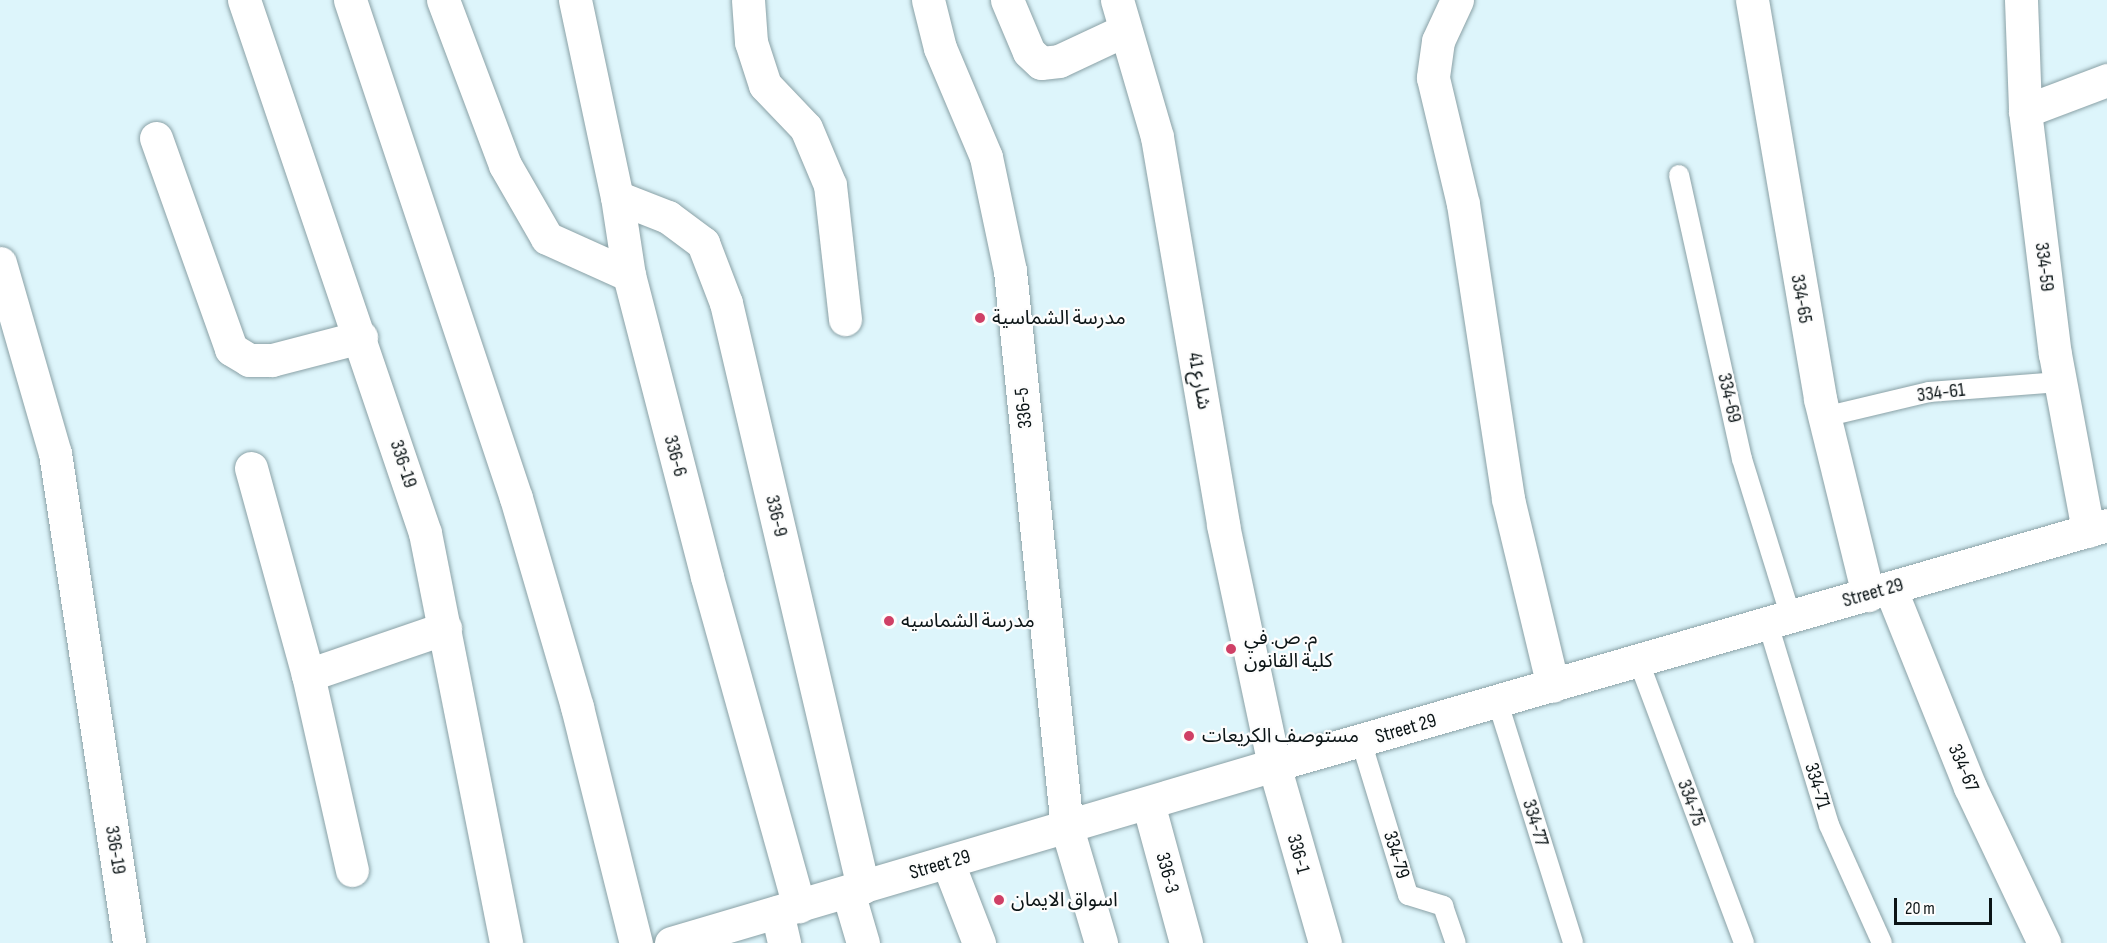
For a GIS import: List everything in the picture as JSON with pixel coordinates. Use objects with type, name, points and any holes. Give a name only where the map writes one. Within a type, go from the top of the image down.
[{"type":"street","name":"336-19","points":[[244,0],[361,337],[425,533],[506,943]]},
{"type":"street","points":[[350,0],[516,498],[577,707],[636,943]]},
{"type":"street","points":[[443,0],[505,165],[547,238],[628,275]]},
{"type":"street","name":"336-6","points":[[575,0],[617,197],[628,275],[707,577],[787,920]]},
{"type":"street","points":[[748,0],[752,42],[765,85],[806,128],[830,185],[845,319]]},
{"type":"street","name":"336-5","points":[[928,0],[939,48],[986,157],[1010,271],[1067,828],[1101,943]]},
{"type":"street","points":[[1007,0],[1029,52],[1041,63],[1059,61],[1120,15]]},
{"type":"street","points":[[1457,0],[1438,41],[1433,78],[1463,204],[1508,499],[1553,686]]},
{"type":"street","name":"334-65","points":[[1752,0],[1785,212],[1824,417],[1879,592]]},
{"type":"street","name":"334-59","points":[[2021,0],[2025,111],[2060,382],[2102,531]]},
{"type":"street","name":"شارع 41","points":[[1120,15],[1157,137],[1223,525],[1274,765]]},
{"type":"street","points":[[2025,111],[2107,80]]},
{"type":"street","points":[[156,138],[231,349],[249,360],[272,360],[361,337]]},
{"type":"street","name":"336-9","points":[[617,197],[668,217],[703,243],[726,303],[856,890],[863,943]]},
{"type":"street","name":"336-19","points":[[0,263],[55,453],[129,943]]},
{"type":"street","points":[[251,468],[308,675],[352,870]]},
{"type":"street","name":"Street 29","points":[[671,943],[787,920],[856,890],[1274,765],[1498,703],[1879,592],[2102,531]]},
{"type":"street","name":"334-67","points":[[1879,592],[2044,943]]},
{"type":"street","points":[[308,675],[445,628]]},
{"type":"street","name":"336-1","points":[[1274,765],[1324,943]]},
{"type":"street","name":"336-3","points":[[1148,803],[1186,943]]},
{"type":"street","points":[[948,862],[979,943]]},
{"type":"lane","name":"334-69","points":[[1679,174],[1780,621]]},
{"type":"lane","name":"334-61","points":[[1824,417],[1929,392],[2060,382]]},
{"type":"lane","name":"334-71","points":[[1780,621],[1829,825],[1882,943]]},
{"type":"lane","name":"334-75","points":[[1639,662],[1744,943]]},
{"type":"lane","name":"334-77","points":[[1498,703],[1573,943]]},
{"type":"lane","name":"334-79","points":[[1361,741],[1408,895],[1443,906],[1456,943]]},
{"type":"place","name":"مدرسة الشماسية","points":[[980,318]]},
{"type":"place","name":"مدرسة الشماسيه","points":[[889,621]]},
{"type":"place","name":"م. ص. في كلية القانون","points":[[1231,649]]},
{"type":"place","name":"مستوصف الكريعات","points":[[1189,736]]},
{"type":"place","name":"اسواق الايمان","points":[[999,900]]}]
